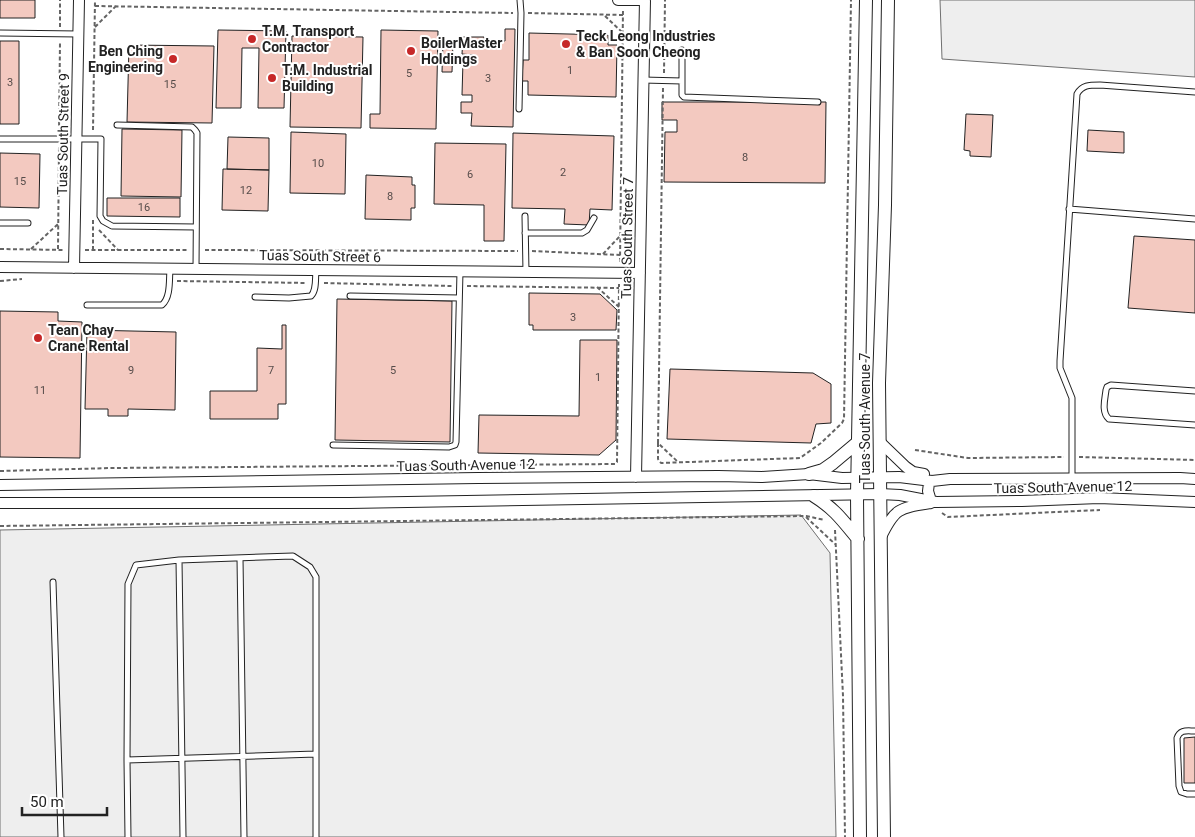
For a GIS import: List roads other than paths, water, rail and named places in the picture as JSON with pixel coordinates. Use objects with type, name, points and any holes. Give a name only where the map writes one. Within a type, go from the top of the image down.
[{"type":"street","name":"Tuas South Street 9","points":[[74,268],[79,0]]},
{"type":"street","points":[[618,0],[645,0]]},
{"type":"street","name":"Tuas South Street 7","points":[[636,477],[645,0]]},
{"type":"street","name":"Tuas South Avenue 7","points":[[860,837],[857,495],[866,0]]},
{"type":"street","name":"Tuas South Avenue 7","points":[[884,837],[879,383],[885,205],[888,0]]},
{"type":"street","name":"Tuas South Street 6","points":[[0,266],[640,273]]},
{"type":"street","points":[[809,474],[823,470],[858,442]]},
{"type":"street","points":[[880,442],[913,472],[950,479]]},
{"type":"street","name":"Tuas South Avenue 12","points":[[0,485],[809,474],[842,478],[899,477],[932,481],[950,479],[1195,479]]},
{"type":"street","points":[[881,538],[888,522],[897,512],[910,506],[936,505],[928,491],[929,483],[932,481]]},
{"type":"street","name":"Tuas South Avenue 12","points":[[0,503],[349,503],[880,494],[900,495],[936,505],[1099,498],[1195,502]]},
{"type":"street","points":[[814,496],[836,512],[858,539]]},
{"type":"lane","points":[[518,109],[520,0]]},
{"type":"lane","points":[[0,33],[79,34]]},
{"type":"lane","points":[[682,50],[682,95],[684,97],[818,102]]},
{"type":"lane","points":[[644,80],[682,81]]},
{"type":"lane","points":[[1072,479],[1072,398],[1060,368],[1060,361],[1077,94],[1085,85],[1195,92]]},
{"type":"lane","points":[[117,125],[192,127],[197,133],[196,269]]},
{"type":"lane","points":[[0,139],[101,139],[100,216],[103,221],[112,226],[196,227]]},
{"type":"lane","points":[[1069,210],[1195,219]]},
{"type":"lane","points":[[525,216],[526,272]]},
{"type":"lane","points":[[525,234],[582,233],[587,230],[594,218]]},
{"type":"lane","points":[[0,223],[28,223]]},
{"type":"lane","points":[[86,305],[162,305],[167,301],[170,269]]},
{"type":"lane","points":[[255,297],[289,298],[312,296],[314,294],[316,270]]},
{"type":"lane","points":[[333,445],[449,447],[455,445],[460,271]]},
{"type":"lane","points":[[350,296],[459,298]]},
{"type":"lane","points":[[1195,391],[1111,385],[1107,386],[1104,412],[1110,419],[1195,425]]},
{"type":"lane","points":[[128,837],[126,760],[128,584],[136,565],[179,560],[294,556],[310,567],[316,577],[316,837]]},
{"type":"lane","points":[[240,558],[244,837]]},
{"type":"lane","points":[[179,560],[183,837]]},
{"type":"lane","points":[[53,582],[61,837]]},
{"type":"lane","points":[[1195,731],[1182,731],[1178,734],[1178,746],[1179,786],[1181,792],[1195,794]]},
{"type":"lane","points":[[126,760],[316,754]]},
{"type":"place","name":"T.M. Transport Contractor","points":[[252,39]]},
{"type":"place","name":"Teck Leong Industries & Ban Soon Cheong","points":[[566,44]]},
{"type":"place","name":"BoilerMaster Holdings","points":[[411,51]]},
{"type":"place","name":"Ben Ching Engineering","points":[[173,59]]},
{"type":"place","name":"T.M. Industrial Building","points":[[272,78]]},
{"type":"place","name":"Tean Chay Crane Rental","points":[[38,338]]}]
